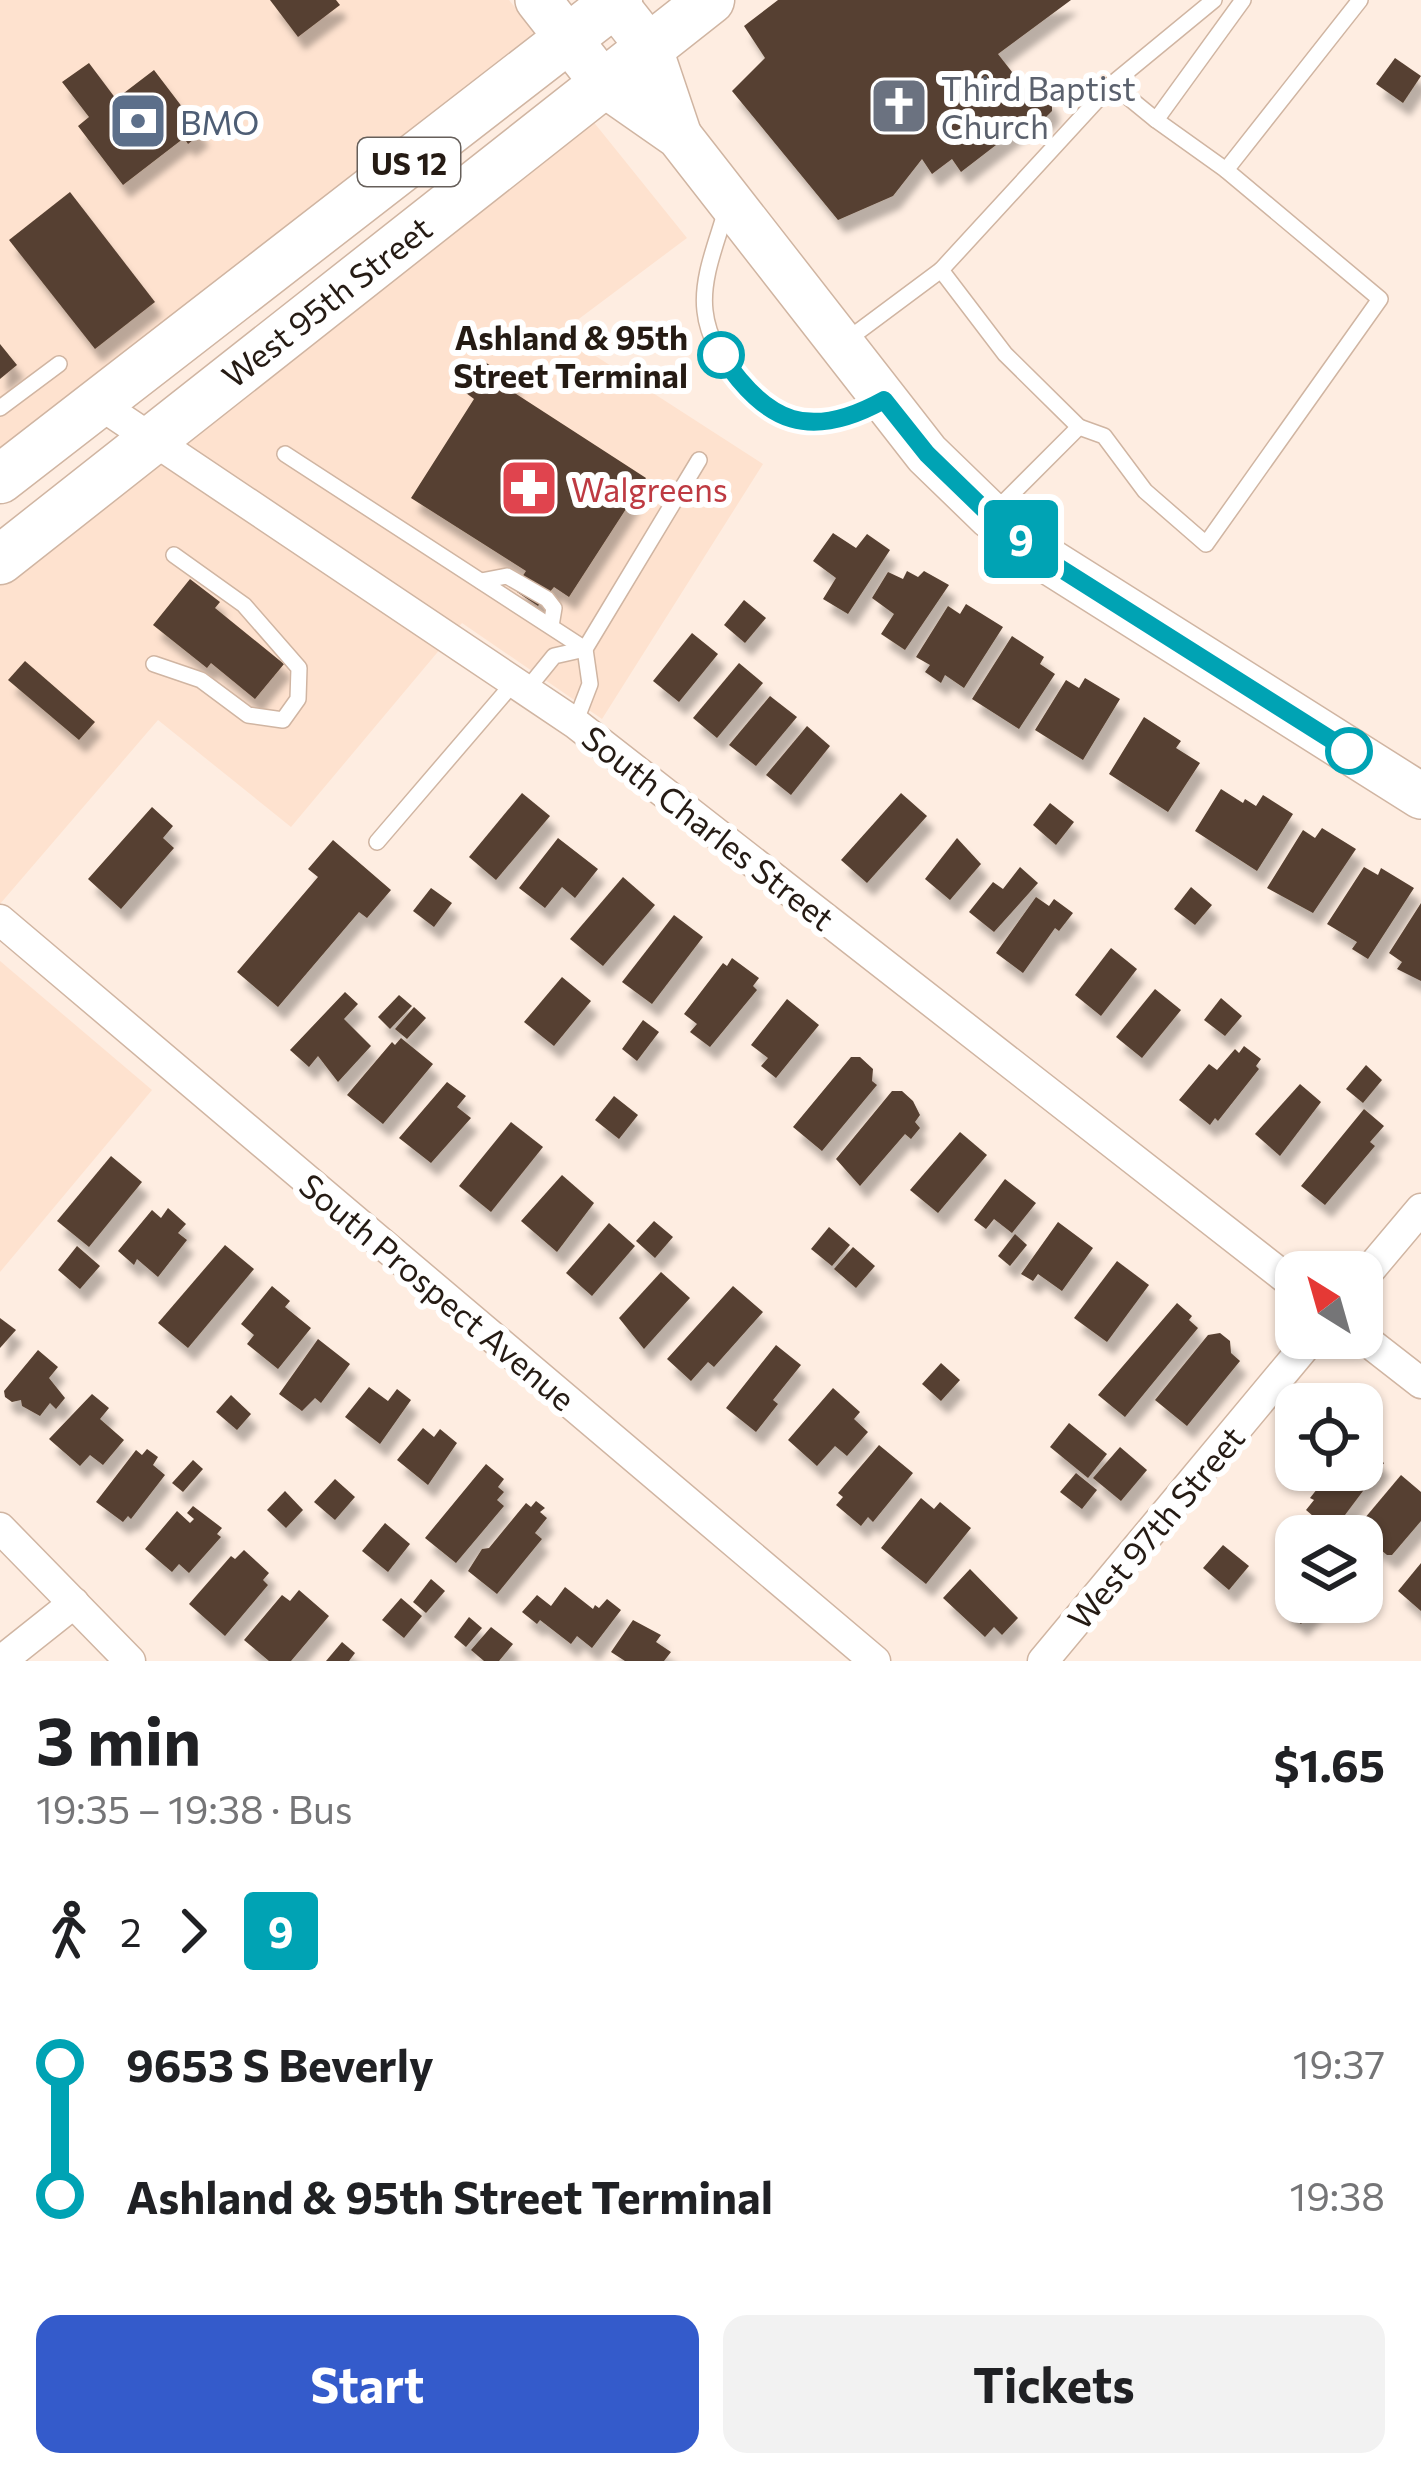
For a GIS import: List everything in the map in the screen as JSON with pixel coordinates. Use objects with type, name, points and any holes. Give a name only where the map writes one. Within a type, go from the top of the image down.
[{"type":"main road","points":[[538,0],[603,83],[679,136],[927,454],[991,516],[1047,560],[1421,796]]},
{"type":"main road","name":"West 95th Street","points":[[2,555],[710,0]]},
{"type":"main road","points":[[615,1],[650,47],[679,136]]},
{"type":"main road","name":"West 95th Street","points":[[0,478],[615,1]]},
{"type":"street","name":"South Charles Street","points":[[98,403],[575,723],[1275,1270]]},
{"type":"street","name":"South Prospect Avenue","points":[[0,920],[875,1661]]},
{"type":"street","points":[[1383,1254],[1421,1209]]},
{"type":"street","points":[[1383,1353],[1421,1383]]},
{"type":"street","name":"West 97th Street","points":[[1043,1661],[1295,1359]]},
{"type":"street","points":[[0,1528],[130,1661]]},
{"type":"street","points":[[1,1661],[74,1603]]},
{"type":"lane","points":[[840,345],[941,270],[1112,84],[1214,0]]},
{"type":"lane","points":[[1156,120],[1243,0]]},
{"type":"lane","points":[[1226,170],[1360,0]]},
{"type":"lane","points":[[941,270],[1005,354],[1079,427],[1104,436],[1145,491],[1205,544],[1380,298],[1226,170],[1112,84]]},
{"type":"lane","points":[[728,201],[704,308],[716,348],[742,384],[776,413],[812,424],[851,418],[884,400]]},
{"type":"lane","points":[[0,408],[59,364]]},
{"type":"lane","points":[[991,516],[1079,427]]},
{"type":"lane","points":[[285,454],[585,650]]},
{"type":"lane","points":[[575,723],[590,684],[585,650],[699,460]]},
{"type":"lane","points":[[154,664],[201,680],[248,715],[283,720],[298,699],[299,668],[244,605],[174,555]]},
{"type":"lane","points":[[377,842],[522,684],[554,656],[585,650]]},
{"type":"shaded area","points":[[0,0],[509,0],[535,32],[0,449]]},
{"type":"shaded area","points":[[592,120],[687,238],[560,333],[763,464],[602,719],[462,623],[291,827],[158,720],[0,904],[0,584]]},
{"type":"shaded area","points":[[0,961],[152,1090],[0,1272]]},
{"type":"building","points":[[270,0],[336,0],[340,5],[298,37]]},
{"type":"building","name":"Third Baptist Church","points":[[778,0],[1071,0],[998,54],[1033,99],[1045,93],[1052,111],[1044,119],[1031,118],[961,172],[952,159],[932,174],[922,159],[893,196],[838,220],[732,91],[765,58],[744,26]]},
{"type":"building","points":[[1395,58],[1421,76],[1403,103],[1376,84]]},
{"type":"building","name":"BMO","points":[[89,63],[116,99],[154,70],[202,133],[188,144],[184,138],[123,185],[78,126],[89,117],[62,82]]},
{"type":"building","points":[[70,192],[155,302],[95,349],[9,240]]},
{"type":"building","points":[[0,344],[17,365],[0,379]]},
{"type":"building","name":"Walgreens","points":[[485,362],[515,382],[510,390],[646,478],[569,597],[554,587],[538,606],[517,592],[526,571],[411,498],[474,399],[466,393]]},
{"type":"building","points":[[833,533],[856,548],[867,534],[890,550],[848,614],[823,599],[836,578],[813,561]]},
{"type":"building","points":[[907,571],[918,577],[924,571],[949,585],[905,650],[881,634],[894,614],[872,598],[888,572],[903,579]]},
{"type":"building","points":[[190,579],[220,602],[215,608],[284,664],[255,699],[153,625]]},
{"type":"building","points":[[744,600],[766,618],[745,643],[724,625]]},
{"type":"building","points":[[966,604],[1003,627],[964,688],[945,675],[941,683],[925,672],[930,665],[916,657],[948,606],[960,614]]},
{"type":"building","points":[[692,633],[718,654],[679,702],[653,681]]},
{"type":"building","points":[[1012,636],[1044,657],[1040,664],[1055,674],[1019,729],[972,699]]},
{"type":"building","points":[[25,661],[95,722],[79,740],[8,680]]},
{"type":"building","points":[[739,663],[763,683],[717,738],[693,718]]},
{"type":"building","points":[[1085,678],[1120,699],[1083,760],[1035,730],[1066,680],[1079,688]]},
{"type":"building","points":[[770,696],[797,717],[756,766],[729,745]]},
{"type":"building","points":[[1144,717],[1181,741],[1176,748],[1200,763],[1168,812],[1109,774]]},
{"type":"building","points":[[807,726],[830,746],[791,795],[766,775]]},
{"type":"building","points":[[1221,789],[1256,806],[1263,795],[1293,814],[1257,871],[1195,831]]},
{"type":"building","points":[[522,793],[550,816],[496,880],[469,857]]},
{"type":"building","points":[[901,793],[927,816],[867,883],[841,860]]},
{"type":"building","points":[[1050,803],[1074,822],[1056,845],[1033,825]]},
{"type":"building","points":[[152,807],[173,826],[163,838],[174,848],[121,909],[88,879]]},
{"type":"building","points":[[1322,828],[1356,849],[1313,913],[1267,888],[1303,830],[1315,838]]},
{"type":"building","points":[[558,838],[598,869],[575,898],[562,887],[545,908],[519,888]]},
{"type":"building","points":[[957,838],[981,864],[950,900],[925,879]]},
{"type":"building","points":[[333,840],[391,890],[367,918],[359,912],[278,1007],[237,972],[318,877],[308,869]]},
{"type":"building","points":[[1020,867],[1038,883],[994,932],[969,912],[993,882],[1003,889]]},
{"type":"building","points":[[1364,867],[1378,875],[1381,868],[1414,888],[1368,959],[1352,949],[1357,942],[1327,924]]},
{"type":"building","points":[[623,877],[655,905],[603,966],[570,939]]},
{"type":"building","points":[[1191,887],[1212,905],[1195,925],[1174,909]]},
{"type":"building","points":[[431,888],[452,903],[434,927],[413,911]]},
{"type":"building","points":[[1036,897],[1049,906],[1054,899],[1073,913],[1059,931],[1055,928],[1023,973],[996,953]]},
{"type":"building","points":[[1421,903],[1421,981],[1397,969],[1402,962],[1389,953]]},
{"type":"building","points":[[674,915],[703,937],[652,1004],[622,982]]},
{"type":"building","points":[[1111,948],[1137,969],[1101,1016],[1075,995]]},
{"type":"building","points":[[732,958],[759,978],[753,986],[757,990],[710,1047],[690,1032],[697,1024],[684,1014]]},
{"type":"building","points":[[562,977],[591,1001],[554,1046],[524,1022]]},
{"type":"building","points":[[1155,989],[1181,1010],[1142,1058],[1116,1037]]},
{"type":"building","points":[[345,992],[358,1004],[344,1019],[371,1046],[338,1082],[318,1056],[309,1067],[290,1050]]},
{"type":"building","points":[[399,995],[412,1006],[390,1029],[378,1017]]},
{"type":"building","points":[[1221,998],[1242,1016],[1225,1036],[1204,1020]]},
{"type":"building","points":[[787,999],[819,1025],[776,1078],[761,1066],[768,1058],[751,1045]]},
{"type":"building","points":[[414,1007],[426,1018],[407,1039],[395,1029]]},
{"type":"building","points":[[643,1020],[659,1032],[637,1061],[622,1049]]},
{"type":"building","points":[[401,1038],[433,1064],[383,1124],[347,1095],[392,1042],[395,1045]]},
{"type":"building","points":[[1244,1046],[1261,1059],[1259,1069],[1210,1125],[1179,1100],[1209,1064],[1217,1070],[1235,1049],[1239,1053]]},
{"type":"building","points":[[851,1057],[860,1057],[873,1069],[872,1081],[877,1085],[822,1151],[793,1127]]},
{"type":"building","points":[[1366,1065],[1382,1080],[1363,1103],[1346,1089]]},
{"type":"building","points":[[447,1082],[466,1096],[457,1107],[471,1118],[431,1163],[399,1138]]},
{"type":"building","points":[[1300,1084],[1321,1102],[1280,1156],[1255,1134]]},
{"type":"building","points":[[892,1091],[902,1091],[913,1101],[920,1128],[911,1139],[905,1134],[860,1186],[836,1159]]},
{"type":"building","points":[[614,1096],[638,1115],[619,1139],[595,1120]]},
{"type":"building","points":[[1364,1109],[1384,1126],[1370,1142],[1375,1146],[1325,1205],[1301,1186]]},
{"type":"building","points":[[511,1122],[543,1147],[491,1212],[459,1186]]},
{"type":"building","points":[[960,1132],[987,1155],[938,1213],[910,1190]]},
{"type":"building","points":[[111,1156],[142,1182],[89,1247],[57,1221]]},
{"type":"building","points":[[562,1175],[594,1203],[557,1252],[521,1221]]},
{"type":"building","points":[[1005,1179],[1036,1203],[1012,1233],[994,1219],[986,1229],[974,1220]]},
{"type":"building","points":[[168,1208],[186,1224],[178,1233],[187,1240],[158,1277],[137,1259],[134,1265],[118,1251],[152,1210],[161,1218]]},
{"type":"building","points":[[654,1221],[673,1237],[655,1258],[636,1241]]},
{"type":"building","points":[[1058,1222],[1093,1248],[1062,1291],[1038,1274],[1033,1281],[1021,1274]]},
{"type":"building","points":[[609,1223],[635,1246],[592,1296],[566,1273]]},
{"type":"building","points":[[829,1227],[850,1245],[832,1266],[811,1249]]},
{"type":"building","points":[[1015,1234],[1027,1245],[1010,1266],[998,1256]]},
{"type":"building","points":[[225,1245],[254,1269],[188,1348],[158,1323]]},
{"type":"building","points":[[77,1246],[100,1266],[80,1289],[58,1270]]},
{"type":"building","points":[[853,1247],[875,1266],[856,1288],[834,1269]]},
{"type":"building","points":[[1117,1261],[1149,1285],[1107,1342],[1074,1318]]},
{"type":"building","points":[[661,1272],[690,1298],[644,1349],[619,1318]]},
{"type":"building","points":[[272,1286],[290,1301],[285,1307],[311,1328],[278,1369],[247,1344],[254,1335],[241,1324]]},
{"type":"building","points":[[733,1286],[763,1312],[714,1367],[708,1362],[691,1381],[667,1359]]},
{"type":"building","points":[[1177,1303],[1198,1328],[1125,1417],[1098,1395]]},
{"type":"building","points":[[0,1318],[16,1330],[0,1348]]},
{"type":"building","points":[[1220,1333],[1240,1361],[1187,1426],[1155,1400],[1208,1335]]},
{"type":"building","points":[[318,1339],[350,1364],[321,1403],[315,1398],[302,1411],[279,1394]]},
{"type":"building","points":[[776,1345],[801,1365],[773,1400],[778,1404],[756,1432],[726,1408]]},
{"type":"building","points":[[38,1350],[58,1367],[49,1378],[65,1398],[56,1409],[50,1403],[40,1416],[22,1406],[21,1400],[12,1402],[4,1391]]},
{"type":"building","points":[[941,1363],[960,1380],[941,1401],[922,1384]]},
{"type":"building","points":[[369,1387],[388,1401],[397,1389],[411,1400],[380,1444],[345,1417]]},
{"type":"building","points":[[833,1388],[860,1412],[854,1419],[868,1432],[847,1456],[835,1446],[817,1466],[788,1440]]},
{"type":"building","points":[[92,1394],[109,1408],[100,1419],[124,1440],[103,1465],[90,1455],[80,1466],[49,1439]]},
{"type":"building","points":[[231,1395],[251,1414],[237,1430],[216,1412]]},
{"type":"building","points":[[1069,1423],[1107,1454],[1088,1478],[1050,1447]]},
{"type":"building","points":[[423,1428],[434,1437],[440,1429],[457,1443],[428,1485],[397,1460]]},
{"type":"building","points":[[879,1445],[913,1473],[873,1522],[868,1517],[861,1526],[836,1505],[843,1497],[838,1493]]},
{"type":"building","points":[[1120,1447],[1147,1470],[1121,1501],[1093,1478]]},
{"type":"building","points":[[147,1449],[158,1457],[153,1465],[165,1475],[131,1519],[128,1516],[123,1522],[96,1502],[136,1450],[142,1455]]},
{"type":"building","points":[[193,1460],[203,1469],[183,1492],[172,1483]]},
{"type":"building","points":[[486,1464],[504,1479],[498,1487],[504,1492],[497,1500],[504,1506],[456,1563],[425,1538]]},
{"type":"building","points":[[1076,1473],[1097,1490],[1082,1509],[1060,1492]]},
{"type":"building","points":[[1401,1475],[1421,1492],[1421,1521],[1392,1555],[1383,1552],[1383,1515],[1367,1515]]},
{"type":"building","points":[[335,1479],[355,1497],[335,1520],[314,1502]]},
{"type":"building","points":[[285,1491],[303,1510],[286,1528],[267,1510]]},
{"type":"building","points":[[1316,1491],[1363,1491],[1345,1515],[1312,1515],[1306,1510],[1314,1500],[1310,1498]]},
{"type":"building","points":[[921,1498],[934,1509],[940,1502],[971,1528],[926,1584],[881,1548]]},
{"type":"building","points":[[536,1501],[545,1508],[540,1512],[547,1518],[535,1533],[542,1539],[497,1594],[468,1571],[482,1549],[489,1548],[526,1503],[531,1507]]},
{"type":"building","points":[[193,1506],[222,1528],[217,1534],[221,1537],[189,1573],[179,1564],[172,1572],[145,1549],[177,1511],[190,1523],[194,1519],[187,1513]]},
{"type":"building","points":[[385,1523],[410,1544],[388,1572],[362,1551]]},
{"type":"building","points":[[1223,1545],[1249,1566],[1229,1590],[1203,1568]]},
{"type":"building","points":[[244,1550],[269,1573],[263,1580],[268,1585],[225,1636],[189,1604],[231,1556],[235,1559]]},
{"type":"building","points":[[1421,1563],[1421,1611],[1398,1591]]},
{"type":"building","points":[[970,1569],[1018,1618],[1002,1635],[994,1627],[985,1637],[943,1598]]},
{"type":"building","points":[[431,1579],[445,1591],[426,1613],[413,1602]]},
{"type":"building","points":[[565,1587],[593,1609],[607,1599],[621,1610],[592,1648],[577,1636],[571,1644],[522,1612],[537,1595],[551,1606]]},
{"type":"building","points":[[299,1590],[329,1616],[291,1661],[269,1661],[244,1640],[282,1595],[290,1601]]},
{"type":"building","points":[[401,1598],[422,1616],[404,1638],[382,1620]]},
{"type":"building","points":[[469,1617],[482,1628],[466,1647],[454,1637]]},
{"type":"building","points":[[633,1620],[661,1635],[656,1642],[671,1652],[664,1661],[625,1661],[611,1652]]},
{"type":"building","points":[[491,1627],[513,1644],[499,1661],[484,1661],[471,1650]]},
{"type":"building","points":[[342,1642],[355,1653],[349,1661],[326,1661]]},
{"type":"bus line","name":"9","points":[[721,355],[742,384],[776,413],[794,420],[824,424],[851,418],[884,400],[927,454],[991,516],[1047,560],[1349,751]]},
{"type":"place","name":"Third Baptist Church","points":[[899,106]]},
{"type":"place","name":"BMO","points":[[138,121]]},
{"type":"place","name":"Ashland & 95th Street Terminal","points":[[721,355]]},
{"type":"place","name":"Walgreens","points":[[529,488]]}]
